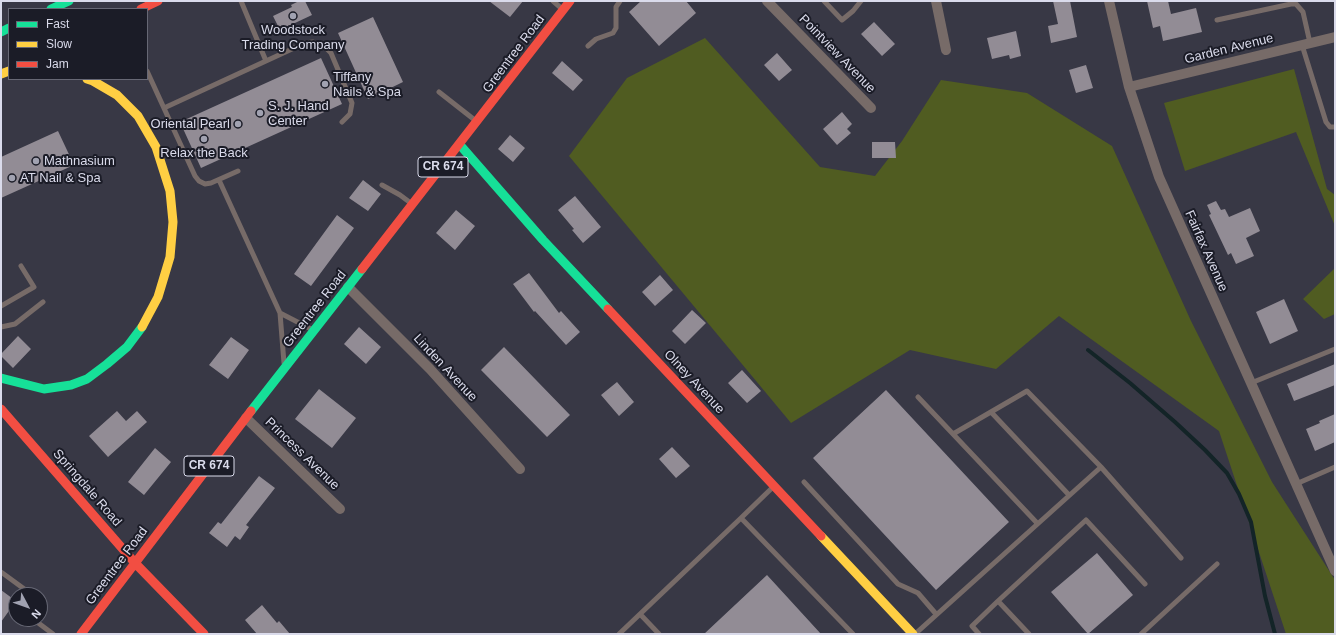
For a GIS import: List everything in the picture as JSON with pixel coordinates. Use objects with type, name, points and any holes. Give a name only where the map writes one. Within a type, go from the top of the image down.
[{"type":"main road","points":[[53,8],[68,1]]},
{"type":"main road","points":[[142,8],[158,1]]},
{"type":"main road","name":"Greentree Road","points":[[81,634],[284,369],[460,146],[570,1]]},
{"type":"main road","points":[[1,378],[25,386],[44,389],[71,385],[87,379],[127,347],[143,325],[158,297],[170,257],[173,222],[170,191],[156,147],[138,116],[111,91],[90,80]]},
{"type":"main road","name":"Olney Avenue","points":[[460,146],[543,240],[914,634]]},
{"type":"main road","name":"Springdale Road","points":[[1,409],[135,563],[204,634]]},
{"type":"street","name":"Pointview Avenue","points":[[767,1],[871,108]]},
{"type":"street","points":[[936,1],[946,50]]},
{"type":"street","name":"Fairfax Avenue","points":[[1109,1],[1129,87],[1159,177],[1335,571]]},
{"type":"street","name":"Garden Avenue","points":[[1129,87],[1335,37]]},
{"type":"street","name":"Linden Avenue","points":[[348,287],[430,369],[520,469]]},
{"type":"street","name":"Princess Avenue","points":[[246,418],[340,509]]},
{"type":"lane","points":[[241,1],[266,61]]},
{"type":"lane","points":[[553,1],[563,10]]},
{"type":"lane","points":[[588,46],[596,39],[613,33],[616,28],[616,7],[620,1]]},
{"type":"lane","points":[[824,1],[842,20],[853,11],[861,1]]},
{"type":"lane","points":[[1217,20],[1296,4],[1303,12],[1306,44],[1326,122],[1330,127],[1335,127]]},
{"type":"lane","points":[[164,108],[305,43],[313,42],[326,48],[331,53],[352,103],[350,114],[342,122]]},
{"type":"lane","points":[[148,73],[195,176],[199,181],[205,184],[211,184],[238,171]]},
{"type":"lane","points":[[439,92],[477,122]]},
{"type":"lane","points":[[219,180],[280,313],[284,369]]},
{"type":"lane","points":[[382,185],[413,204]]},
{"type":"lane","points":[[1,306],[34,287],[21,266]]},
{"type":"lane","points":[[1,327],[15,324],[43,302]]},
{"type":"lane","points":[[280,313],[314,331]]},
{"type":"lane","points":[[1251,383],[1335,349]]},
{"type":"lane","points":[[953,434],[1027,391],[1101,466],[1182,558]]},
{"type":"lane","points":[[918,397],[1037,523]]},
{"type":"lane","points":[[991,412],[1069,495]]},
{"type":"lane","points":[[914,634],[1101,466]]},
{"type":"lane","points":[[1296,484],[1335,467]]},
{"type":"lane","points":[[804,482],[898,584],[918,593],[936,614]]},
{"type":"lane","points":[[619,634],[774,486]]},
{"type":"lane","points":[[741,518],[853,634]]},
{"type":"lane","points":[[979,634],[972,626],[1086,520],[1145,584]]},
{"type":"lane","points":[[1141,634],[1217,564]]},
{"type":"lane","points":[[1,572],[22,587]]},
{"type":"lane","points":[[998,601],[1029,634]]},
{"type":"lane","points":[[640,614],[659,634]]},
{"type":"lane","points":[[44,627],[53,634]]},
{"type":"green space","points":[[705,38],[820,167],[875,176],[902,141],[941,80],[1027,93],[1112,146],[1191,321],[1272,482],[1335,580],[1335,634],[1286,634],[1219,431],[1059,316],[996,369],[910,350],[791,423],[569,156],[627,78]]},
{"type":"green space","points":[[1294,69],[1327,189],[1335,195],[1335,226],[1296,132],[1185,171],[1164,103]]},
{"type":"green space","points":[[1335,268],[1335,314],[1324,319],[1303,299]]},
{"type":"building","name":"Woodstock Trading Company","points":[[299,1],[305,1],[312,15],[280,30],[273,16],[292,7],[291,5]]},
{"type":"building","points":[[489,1],[523,1],[510,17]]},
{"type":"building","points":[[641,1],[686,1],[696,13],[659,46],[629,12]]},
{"type":"building","points":[[1053,1],[1070,1],[1077,37],[1051,43],[1048,26],[1058,24]]},
{"type":"building","points":[[1147,1],[1168,1],[1171,14],[1196,8],[1202,32],[1163,41],[1160,26],[1153,28]]},
{"type":"building","points":[[373,17],[403,82],[368,99],[338,33]]},
{"type":"building","points":[[874,22],[895,44],[882,56],[861,34]]},
{"type":"building","points":[[1016,31],[1021,56],[1010,59],[1009,55],[992,59],[987,38]]},
{"type":"building","points":[[777,53],[792,70],[779,81],[764,65]]},
{"type":"building","points":[[321,58],[342,104],[201,168],[180,122]]},
{"type":"building","points":[[562,61],[583,80],[573,91],[552,73]]},
{"type":"building","points":[[1086,65],[1093,88],[1076,93],[1069,70]]},
{"type":"building","points":[[842,112],[852,124],[847,129],[851,133],[837,145],[823,129]]},
{"type":"building","points":[[58,131],[74,165],[1,198],[1,157]]},
{"type":"building","points":[[510,135],[525,148],[513,162],[498,149]]},
{"type":"building","points":[[872,142],[895,142],[896,158],[872,158]]},
{"type":"building","points":[[363,180],[381,194],[368,211],[349,198]]},
{"type":"building","points":[[575,196],[601,227],[583,243],[572,230],[574,229],[558,210]]},
{"type":"building","points":[[1216,201],[1221,210],[1225,209],[1229,217],[1250,208],[1260,231],[1246,238],[1254,256],[1236,264],[1231,253],[1228,255],[1209,215],[1211,214],[1207,205]]},
{"type":"building","points":[[456,210],[475,226],[455,250],[436,233]]},
{"type":"building","points":[[337,215],[354,228],[311,286],[294,274]]},
{"type":"building","points":[[529,273],[559,313],[561,311],[580,332],[566,345],[535,311],[534,312],[513,284]]},
{"type":"building","points":[[660,275],[673,290],[655,306],[642,292]]},
{"type":"building","points":[[1284,299],[1298,331],[1270,344],[1256,312]]},
{"type":"building","points":[[692,310],[706,323],[685,344],[672,331]]},
{"type":"building","points":[[359,327],[381,347],[366,364],[344,344]]},
{"type":"building","points":[[18,336],[31,349],[13,368],[1,356],[1,354]]},
{"type":"building","points":[[231,337],[249,350],[228,379],[209,365]]},
{"type":"building","points":[[504,347],[570,415],[547,437],[481,370]]},
{"type":"building","points":[[1335,364],[1335,385],[1294,401],[1287,384]]},
{"type":"building","points":[[742,370],[761,391],[747,403],[728,383]]},
{"type":"building","points":[[617,382],[634,402],[619,416],[601,395]]},
{"type":"building","points":[[319,389],[356,418],[332,448],[295,419]]},
{"type":"building","points":[[886,390],[1009,522],[936,590],[813,458]]},
{"type":"building","points":[[117,411],[126,421],[137,411],[147,422],[108,457],[89,436]]},
{"type":"building","points":[[1335,414],[1335,442],[1315,451],[1306,429]]},
{"type":"building","points":[[672,447],[690,466],[676,478],[659,459]]},
{"type":"building","points":[[155,448],[171,462],[144,495],[128,482]]},
{"type":"building","points":[[259,476],[275,488],[246,525],[249,527],[240,540],[235,536],[227,547],[209,533],[218,522],[221,524]]},
{"type":"building","points":[[1097,553],[1133,595],[1088,634],[1051,592]]},
{"type":"building","points":[[767,575],[821,634],[704,634]]},
{"type":"building","points":[[1,590],[8,595],[8,612],[1,622]]},
{"type":"building","points":[[262,605],[277,623],[279,621],[290,634],[257,634],[245,620]]},
{"type":"waterway","points":[[1088,350],[1130,383],[1175,422],[1227,473],[1239,494],[1251,522],[1265,596],[1275,634]]},
{"type":"traffic: fast","points":[[53,8],[69,1]]},
{"type":"traffic: fast","points":[[1,32],[8,28]]},
{"type":"traffic: fast","points":[[460,145],[543,240],[608,309]]},
{"type":"traffic: fast","points":[[251,411],[362,269]]},
{"type":"traffic: fast","points":[[1,378],[44,389],[71,385],[87,379],[107,364],[127,347],[142,327]]},
{"type":"traffic: slow","points":[[1,74],[8,71]]},
{"type":"traffic: slow","points":[[90,80],[117,95],[138,116],[156,147],[170,191],[173,222],[170,257],[158,297],[142,327]]},
{"type":"traffic: slow","points":[[821,536],[913,634]]},
{"type":"traffic: jam","points":[[143,8],[158,1]]},
{"type":"traffic: jam","points":[[362,269],[570,1]]},
{"type":"traffic: jam","points":[[608,309],[821,536]]},
{"type":"traffic: jam","points":[[1,409],[135,563],[204,634]]},
{"type":"traffic: jam","points":[[81,634],[251,411]]},
{"type":"place","name":"Woodstock Trading Company","points":[[293,16]]},
{"type":"place","name":"Tiffany Nails & Spa","points":[[325,84]]},
{"type":"place","name":"S. J. Hand Center","points":[[260,113]]},
{"type":"place","name":"Oriental Pearl","points":[[238,124]]},
{"type":"place","name":"Relax the Back","points":[[204,139]]},
{"type":"place","name":"Mathnasium","points":[[36,161]]},
{"type":"place","name":"AT Nail & Spa","points":[[12,178]]}]
